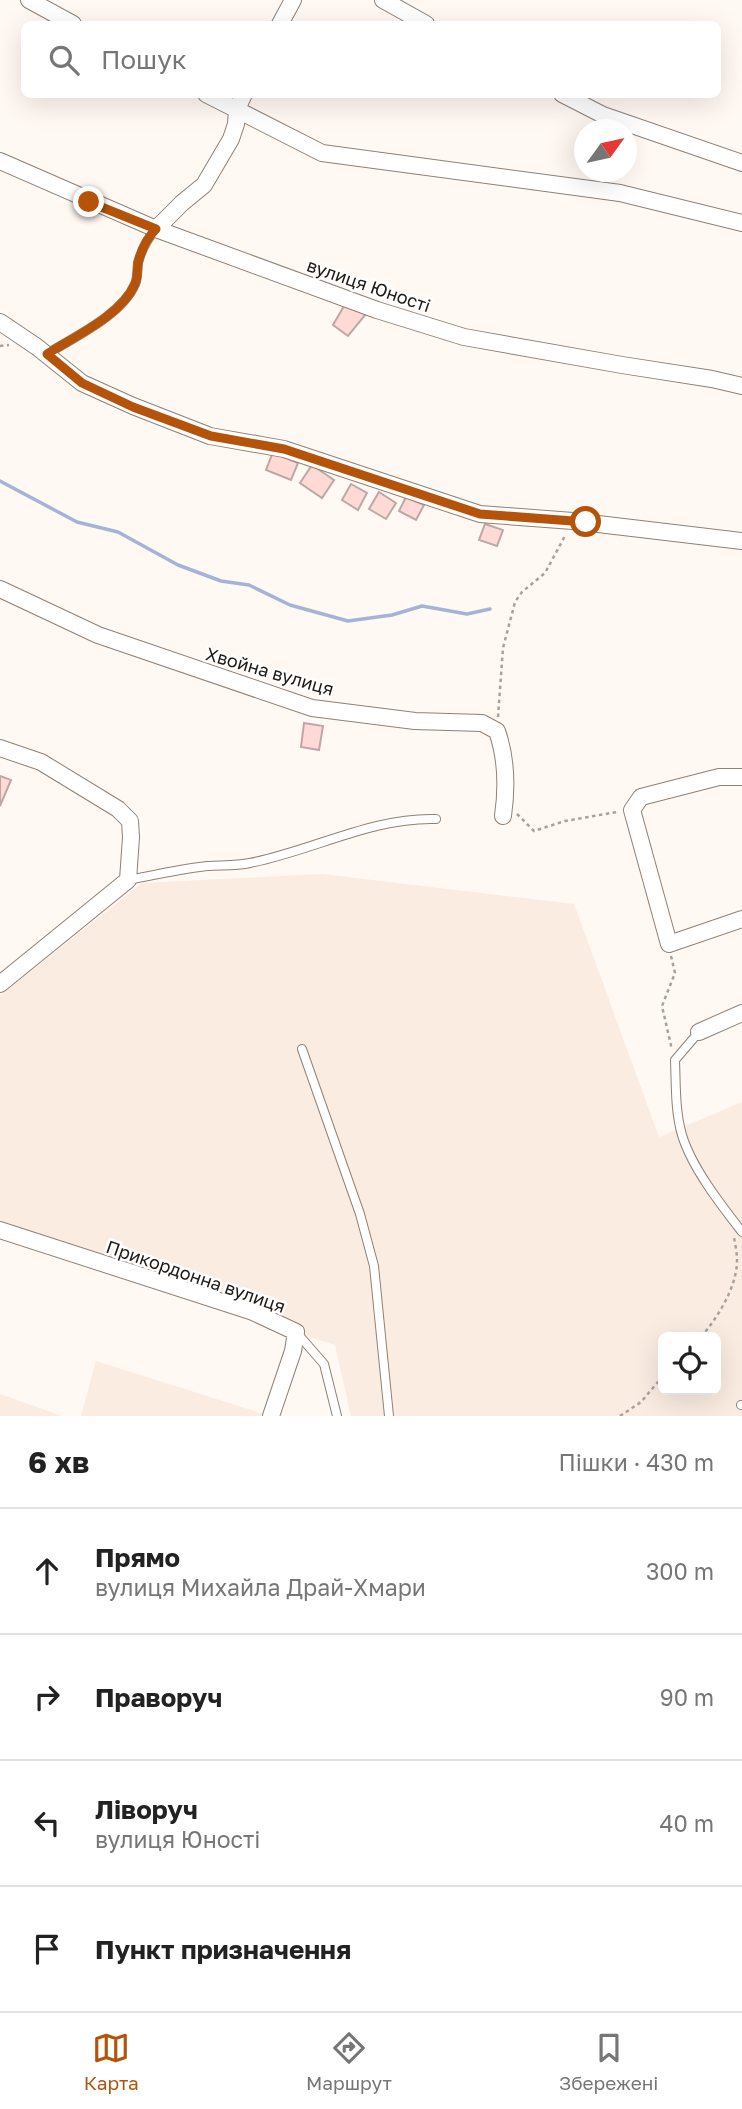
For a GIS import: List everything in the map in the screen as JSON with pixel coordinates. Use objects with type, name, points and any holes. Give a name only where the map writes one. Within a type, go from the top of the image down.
[{"type":"street","points":[[29,0],[68,21]]},
{"type":"street","points":[[282,21],[293,0]]},
{"type":"street","points":[[383,0],[421,21]]},
{"type":"street","points":[[224,98],[241,102],[323,153],[620,193],[742,223]]},
{"type":"street","points":[[570,98],[603,115],[742,163]]},
{"type":"street","points":[[156,229],[204,185],[231,139],[241,102]]},
{"type":"street","name":"вулиця Юності","points":[[0,161],[156,229],[377,310],[464,337],[742,386]]},
{"type":"street","points":[[0,322],[47,354],[82,383],[133,407],[211,436],[284,449],[480,514],[573,521],[742,541]]},
{"type":"street","name":"Хвойна вулиця","points":[[0,589],[98,635],[312,708],[415,720],[482,723],[496,731]]},
{"type":"street","points":[[496,731],[503,747],[506,797],[503,816]]},
{"type":"street","points":[[0,748],[41,762],[118,809],[130,821],[131,837],[128,880],[0,984]]},
{"type":"street","points":[[742,776],[719,777],[641,797],[632,810],[669,944],[742,919]]},
{"type":"street","points":[[699,1032],[742,1013]]},
{"type":"street","name":"Прикордонна вулиця","points":[[0,1230],[253,1312],[296,1332],[293,1351],[271,1416]]},
{"type":"lane","points":[[47,354],[108,315],[125,300],[136,283],[138,263],[149,237],[156,229]]},
{"type":"lane","points":[[128,880],[207,866],[248,863],[360,831],[418,818],[436,819]]},
{"type":"lane","points":[[699,1032],[675,1060],[677,1107],[682,1137],[738,1234]]},
{"type":"lane","points":[[302,1049],[360,1214],[374,1266],[389,1416]]},
{"type":"lane","points":[[296,1332],[324,1364],[337,1416]]},
{"type":"path","points":[[496,731],[501,697],[503,648],[515,602],[522,592],[545,573],[573,521]]},
{"type":"path","points":[[506,797],[514,811],[534,831],[565,821],[632,810]]},
{"type":"path","points":[[669,944],[675,973],[662,1006],[675,1060]]},
{"type":"path","points":[[705,1332],[728,1296],[737,1262],[738,1234]]},
{"type":"path","points":[[620,1416],[641,1402],[658,1382]]},
{"type":"shaded area","points":[[322,874],[574,904],[659,1137],[742,1102],[742,1416],[351,1416],[335,1345],[0,1235],[0,996],[142,883]]},
{"type":"shaded area","points":[[96,1361],[270,1416],[81,1416]]},
{"type":"shaded area","points":[[0,1394],[62,1416],[0,1416]]},
{"type":"building","points":[[344,306],[366,314],[348,336],[333,325]]},
{"type":"building","points":[[273,452],[298,463],[291,480],[266,470]]},
{"type":"building","points":[[312,465],[334,480],[322,498],[300,483]]},
{"type":"building","points":[[351,484],[367,493],[358,510],[342,500]]},
{"type":"building","points":[[379,492],[396,503],[386,519],[369,509]]},
{"type":"building","points":[[406,497],[424,505],[416,520],[399,511]]},
{"type":"building","points":[[485,524],[503,530],[497,546],[479,540]]},
{"type":"building","points":[[304,723],[323,726],[319,750],[301,747]]},
{"type":"building","points":[[0,776],[11,780],[0,806]]},
{"type":"waterway","points":[[0,481],[77,522],[118,532],[178,565],[221,581],[249,585],[290,605],[348,621],[392,615],[422,606],[467,614],[490,609]]},
{"type":"route","points":[[89,202],[156,229],[149,237],[138,263],[136,283],[125,300],[108,315],[47,354],[82,383],[133,407],[211,436],[284,449],[480,514],[586,522]]}]
